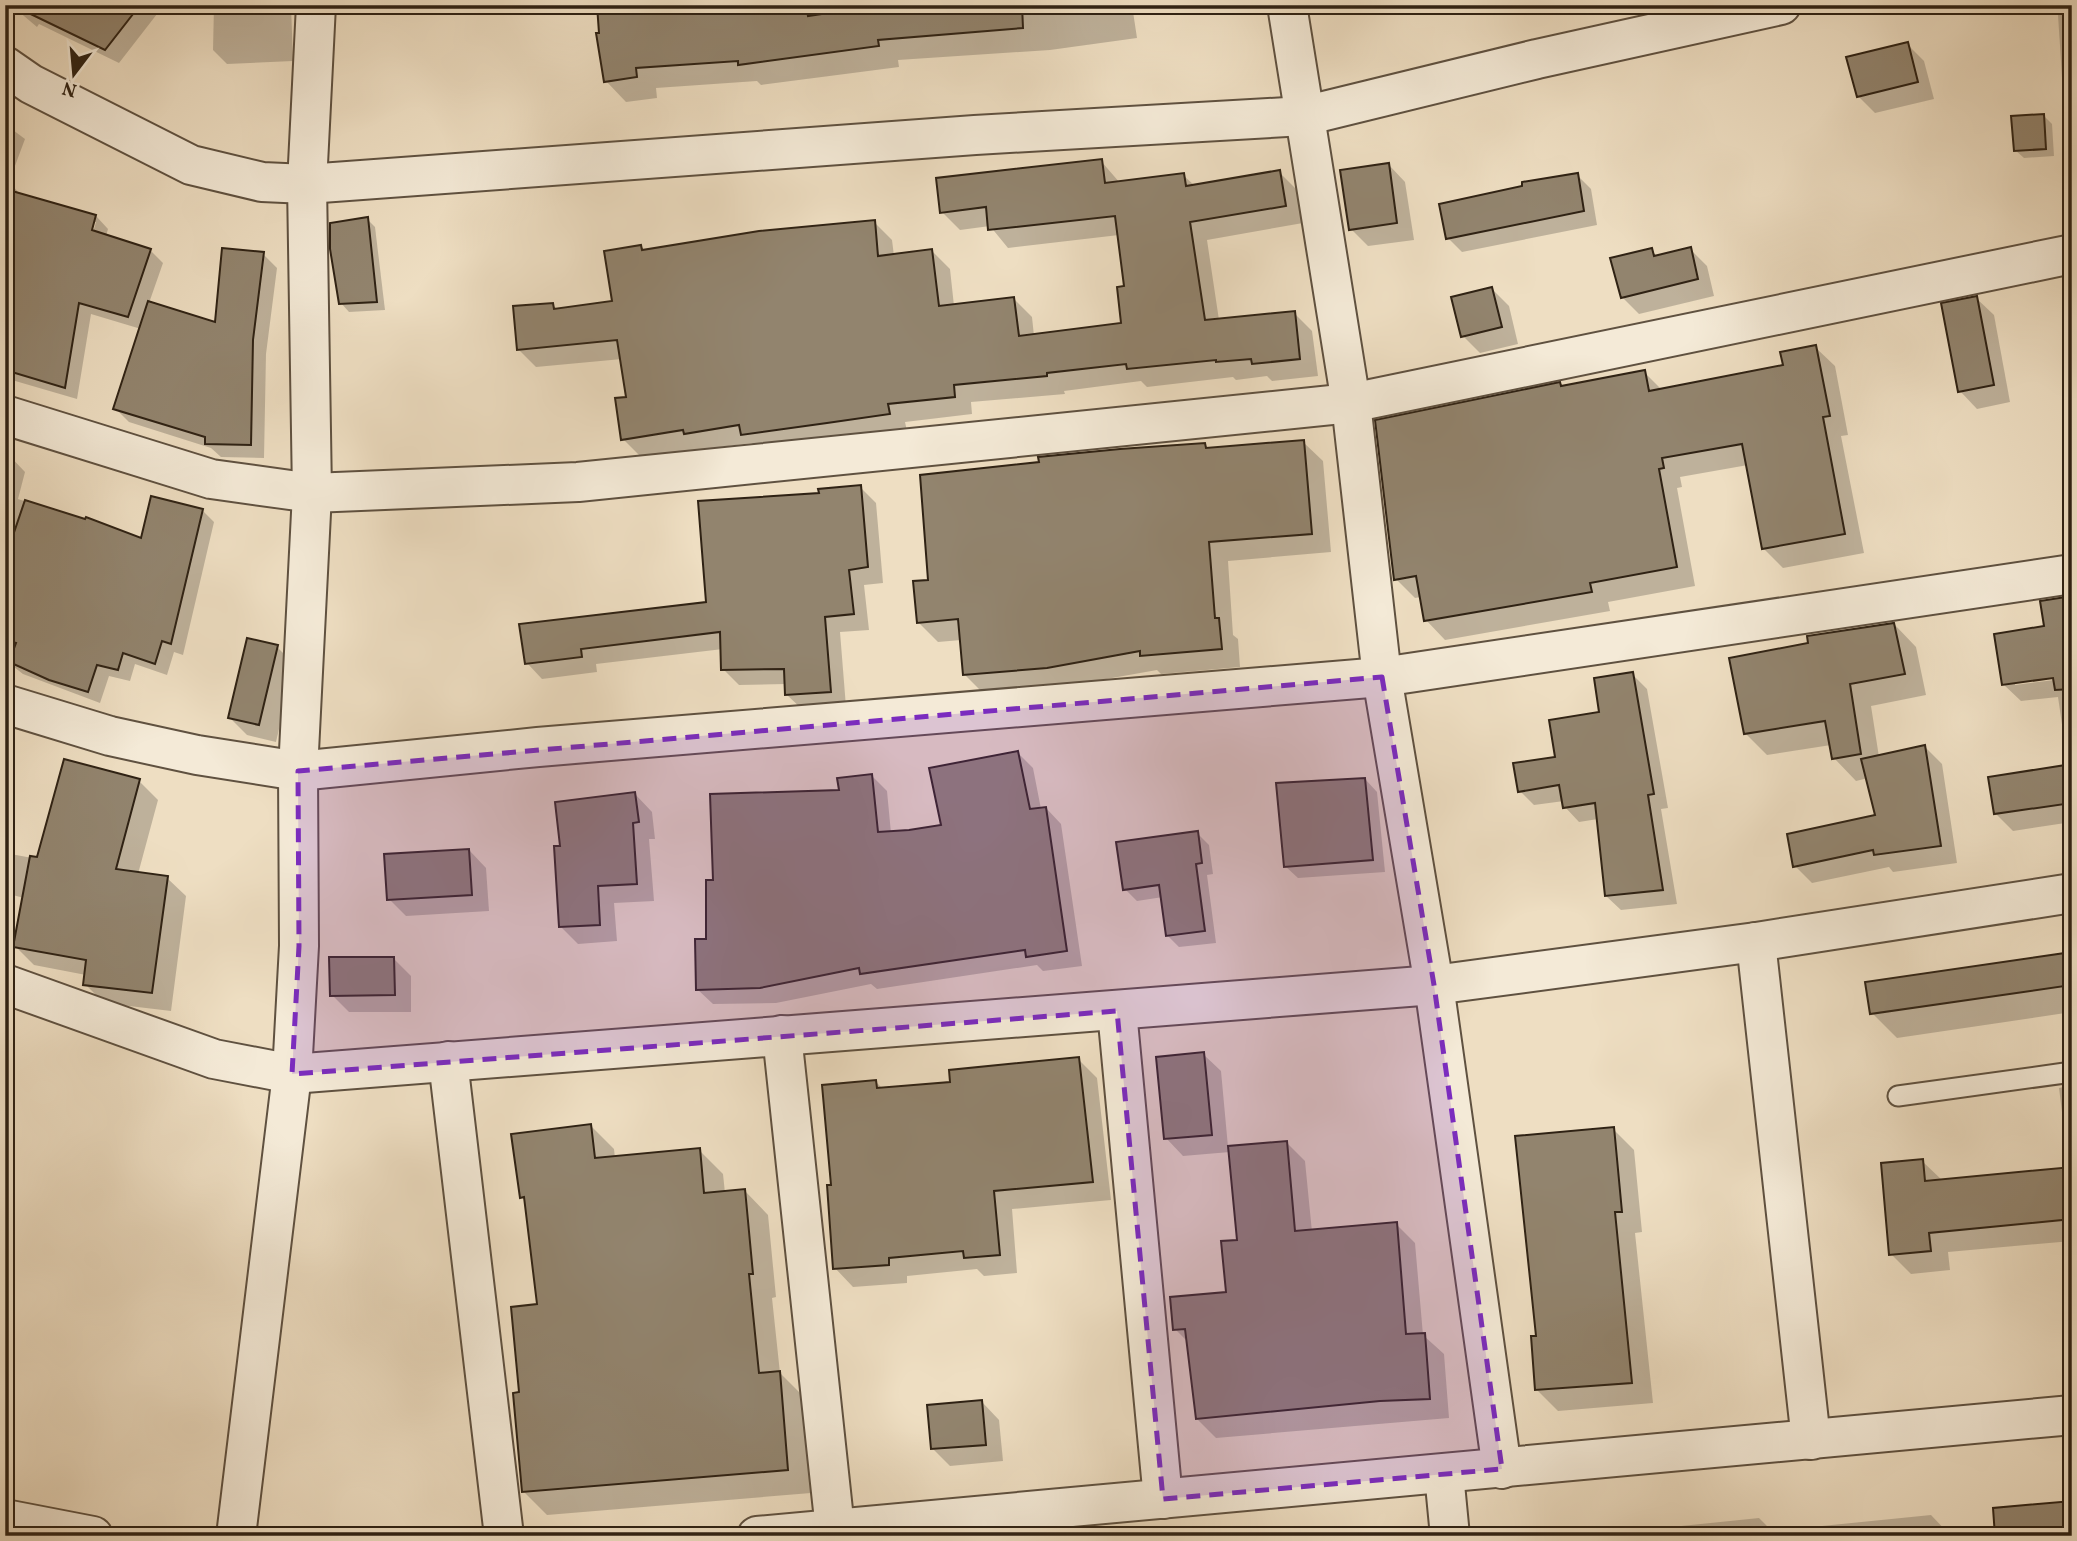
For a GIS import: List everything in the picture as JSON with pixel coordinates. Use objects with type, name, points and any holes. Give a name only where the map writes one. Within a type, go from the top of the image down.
[{"type":"street","points":[[236,1536],[292,1074],[299,946],[298,771],[312,493],[307,184],[316,5]]},
{"type":"street","points":[[1287,5],[1351,402],[1382,677],[1434,985],[1502,1469]]},
{"type":"street","points":[[5,66],[31,84],[191,165],[262,181],[307,184],[975,135],[1304,116],[1537,59],[1781,5]]},
{"type":"street","points":[[5,415],[211,479],[312,493],[591,481],[1351,402],[2072,254]]},
{"type":"street","points":[[5,704],[110,736],[197,755],[298,771],[538,747],[1382,677],[2072,573]]},
{"type":"street","points":[[5,984],[214,1059],[292,1074],[1434,985],[1756,942],[2072,892]]},
{"type":"street","points":[[1756,942],[1811,1440]]},
{"type":"street","points":[[1117,1011],[1163,1499]]},
{"type":"street","points":[[782,1035],[835,1529]]},
{"type":"street","points":[[448,1062],[504,1536]]},
{"type":"street","points":[[757,1536],[835,1529],[1074,1521],[1163,1499],[2072,1415]]},
{"type":"street","points":[[1444,1474],[1450,1536]]},
{"type":"street","points":[[5,1519],[93,1536]]},
{"type":"lane","points":[[1898,1096],[2072,1072]]},
{"type":"highlighted area","points":[[1382,677],[1434,985],[1502,1469],[1163,1499],[1117,1011],[292,1074],[299,946],[298,771]]},
{"type":"building","points":[[12,5],[140,5],[105,50]]},
{"type":"building","points":[[597,5],[728,5],[729,11],[770,5],[806,5],[808,16],[881,5],[1022,5],[1023,28],[878,40],[879,46],[738,65],[738,61],[636,68],[637,77],[604,82],[596,33],[599,33]]},
{"type":"building","points":[[1908,42],[1918,82],[1857,97],[1846,57]]},
{"type":"building","points":[[2044,114],[2046,149],[2014,151],[2011,116]]},
{"type":"building","points":[[1102,159],[1105,183],[1184,173],[1186,186],[1280,170],[1286,206],[1190,222],[1205,320],[1295,311],[1300,359],[1252,364],[1251,359],[1216,360],[1127,369],[1126,364],[1047,373],[1047,376],[954,385],[955,397],[888,404],[890,414],[741,435],[739,425],[684,434],[683,430],[621,440],[615,398],[626,397],[617,340],[517,350],[513,306],[553,303],[554,309],[612,301],[604,251],[641,245],[642,250],[759,231],[875,220],[878,256],[932,249],[939,306],[1014,297],[1019,336],[1121,323],[1117,287],[1124,286],[1115,216],[988,230],[986,207],[940,213],[936,178]]},
{"type":"building","points":[[1389,163],[1397,223],[1349,230],[1340,170]]},
{"type":"building","points":[[1578,173],[1584,211],[1446,239],[1439,204],[1522,186],[1522,182]]},
{"type":"building","points":[[5,189],[96,215],[92,230],[151,249],[128,317],[79,303],[65,388],[5,370]]},
{"type":"building","points":[[368,217],[377,302],[339,304],[330,249],[330,223]]},
{"type":"building","points":[[1691,247],[1698,279],[1621,298],[1610,258],[1652,248],[1654,256]]},
{"type":"building","points":[[222,248],[264,252],[253,340],[251,445],[205,444],[205,437],[113,409],[148,301],[215,322]]},
{"type":"building","points":[[1492,287],[1502,327],[1461,337],[1451,297]]},
{"type":"building","points":[[1977,296],[1994,385],[1958,392],[1941,303]]},
{"type":"building","points":[[1816,345],[1830,416],[1823,417],[1845,534],[1762,549],[1742,444],[1662,458],[1664,468],[1659,469],[1677,567],[1590,583],[1592,592],[1424,621],[1416,576],[1394,580],[1375,420],[1560,382],[1561,386],[1645,370],[1649,391],[1783,365],[1780,352]]},
{"type":"building","points":[[1304,440],[1312,534],[1209,542],[1215,618],[1219,618],[1222,649],[1140,656],[1140,651],[1047,668],[963,675],[958,619],[917,623],[913,581],[928,580],[920,475],[1039,462],[1038,457],[1120,449],[1205,443],[1206,448]]},
{"type":"building","points":[[861,485],[868,567],[849,570],[854,614],[825,617],[831,692],[785,695],[784,669],[721,670],[720,632],[581,649],[582,657],[525,664],[519,624],[706,602],[698,501],[819,493],[818,489]]},
{"type":"building","points":[[151,496],[203,509],[171,644],[162,641],[155,664],[123,653],[118,670],[97,665],[88,692],[49,680],[9,662],[16,643],[5,640],[5,559],[25,500],[85,519],[86,517],[141,538]]},
{"type":"building","points":[[2072,596],[2072,689],[2055,690],[2053,678],[2002,685],[1994,634],[2044,626],[2040,601]]},
{"type":"building","points":[[1894,623],[1905,674],[1850,684],[1861,754],[1832,759],[1825,721],[1744,734],[1729,658],[1808,643],[1807,636]]},
{"type":"building","points":[[247,638],[278,645],[259,725],[228,718]]},
{"type":"building","points":[[1633,672],[1654,794],[1648,795],[1663,890],[1605,896],[1595,803],[1563,808],[1559,785],[1518,792],[1513,763],[1555,757],[1549,720],[1599,712],[1594,678]]},
{"type":"building","points":[[1925,745],[1941,846],[1874,855],[1873,850],[1793,867],[1787,834],[1875,815],[1861,759]]},
{"type":"building","points":[[1018,751],[1030,809],[1046,807],[1067,951],[1026,957],[1025,950],[860,974],[859,968],[760,988],[696,990],[695,939],[706,939],[706,880],[713,880],[710,794],[839,790],[837,778],[872,774],[878,832],[909,830],[941,825],[929,768]]},
{"type":"building","points":[[64,759],[140,779],[116,869],[168,876],[152,993],[83,985],[86,960],[13,947],[30,856],[37,857]]},
{"type":"building","points":[[2072,764],[2072,803],[1994,814],[1988,777]]},
{"type":"building","points":[[1365,778],[1373,860],[1284,867],[1276,783]]},
{"type":"building","points":[[635,792],[639,822],[633,823],[637,884],[598,886],[600,925],[559,927],[554,846],[560,846],[555,802]]},
{"type":"building","points":[[1198,831],[1202,863],[1196,864],[1205,931],[1166,936],[1159,885],[1123,890],[1116,842]]},
{"type":"building","points":[[469,849],[472,895],[387,900],[384,854]]},
{"type":"building","points":[[2072,952],[2072,985],[1870,1014],[1865,982]]},
{"type":"building","points":[[329,957],[394,957],[395,995],[330,996]]},
{"type":"building","points":[[1204,1052],[1212,1135],[1164,1139],[1156,1057]]},
{"type":"building","points":[[1079,1057],[1093,1182],[994,1191],[1000,1255],[964,1258],[963,1251],[889,1258],[889,1265],[833,1269],[827,1185],[831,1185],[822,1085],[876,1080],[877,1088],[950,1082],[949,1070]]},
{"type":"building","points":[[591,1124],[595,1158],[700,1148],[704,1193],[745,1189],[753,1274],[749,1274],[759,1373],[780,1371],[788,1470],[522,1492],[513,1393],[519,1392],[511,1307],[537,1304],[524,1197],[520,1198],[511,1134]]},
{"type":"building","points":[[1614,1127],[1622,1212],[1615,1212],[1632,1383],[1535,1390],[1531,1336],[1536,1336],[1515,1136]]},
{"type":"building","points":[[1287,1141],[1295,1231],[1397,1222],[1406,1334],[1425,1333],[1430,1399],[1380,1401],[1196,1419],[1185,1329],[1173,1330],[1170,1297],[1226,1292],[1221,1241],[1237,1240],[1228,1146]]},
{"type":"building","points":[[1923,1159],[1925,1181],[2072,1167],[2072,1219],[1929,1233],[1931,1251],[1889,1255],[1881,1163]]},
{"type":"building","points":[[982,1400],[986,1445],[931,1449],[927,1405]]},
{"type":"building","points":[[2072,1501],[2072,1536],[1995,1536],[1993,1508]]}]
